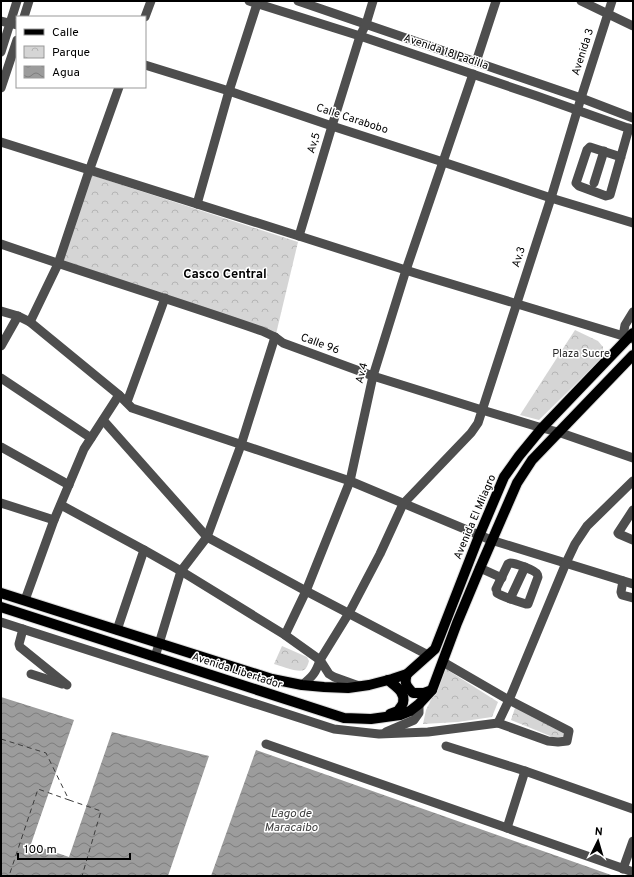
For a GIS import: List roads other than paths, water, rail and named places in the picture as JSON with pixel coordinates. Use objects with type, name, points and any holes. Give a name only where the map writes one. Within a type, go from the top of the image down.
[{"type":"main road","name":"Avenida El Milagro","points":[[428,655],[435,649],[479,536],[504,477],[542,428],[610,358],[629,336]]},
{"type":"main road","points":[[443,662],[480,568],[517,483],[532,460],[633,355]]},
{"type":"main road","name":"Avenida Libertador","points":[[1,593],[272,679],[302,685],[348,688],[388,680],[407,674],[428,655]]},
{"type":"main road","name":"Avenida Libertador","points":[[1,607],[344,718],[371,719],[400,715],[410,711],[432,690],[443,662]]},
{"type":"main road","points":[[407,674],[405,680],[407,687],[413,693],[424,693],[432,690]]},
{"type":"main road","points":[[371,719],[398,711],[403,703],[403,694],[388,680]]},
{"type":"street","points":[[1,52],[17,1]]},
{"type":"street","points":[[24,16],[29,1]]},
{"type":"street","points":[[145,16],[151,1]]},
{"type":"street","name":"Avenida 18 Padilla","points":[[298,1],[581,98],[633,118]]},
{"type":"street","name":"Av,5","points":[[299,236],[360,36],[366,24],[373,1]]},
{"type":"street","points":[[476,62],[496,1]]},
{"type":"street","points":[[581,1],[633,26]]},
{"type":"street","name":"Avenida 3","points":[[577,110],[612,1]]},
{"type":"street","points":[[198,204],[253,2]]},
{"type":"street","name":"Avenida 18 Padilla","points":[[253,2],[360,36],[631,129]]},
{"type":"street","points":[[1,88],[16,43]]},
{"type":"street","name":"Calle Carabobo","points":[[146,65],[229,91],[551,198],[633,223]]},
{"type":"street","name":"Av.4","points":[[285,635],[306,591],[350,481],[373,376],[406,270],[473,74]]},
{"type":"street","points":[[30,322],[58,264],[89,170],[119,88]]},
{"type":"street","name":"Av.3","points":[[402,504],[471,433],[478,423],[551,198],[577,110]]},
{"type":"street","points":[[621,157],[590,147],[587,150],[576,183],[579,186],[606,196],[610,195],[631,129]]},
{"type":"street","points":[[1,142],[516,304],[629,336]]},
{"type":"street","points":[[594,183],[604,151]]},
{"type":"street","name":"Calle 96","points":[[1,244],[262,331],[283,343],[373,376],[558,432],[633,458]]},
{"type":"street","points":[[127,402],[165,298]]},
{"type":"street","points":[[1,311],[18,316],[30,322],[120,395],[132,408],[350,481],[479,536],[633,584]]},
{"type":"street","points":[[629,336],[625,325],[633,312]]},
{"type":"street","points":[[1,346],[18,316]]},
{"type":"street","points":[[155,657],[181,571],[207,537],[241,444],[275,338]]},
{"type":"street","points":[[1,378],[91,438]]},
{"type":"street","points":[[25,600],[54,520],[84,449],[120,395]]},
{"type":"street","points":[[103,420],[207,537],[428,655]]},
{"type":"street","points":[[1,447],[69,485]]},
{"type":"street","points":[[498,723],[575,544],[588,526],[633,481]]},
{"type":"street","points":[[1,503],[54,520]]},
{"type":"street","points":[[302,685],[312,677],[318,668],[320,660],[349,613],[380,554],[402,504]]},
{"type":"street","points":[[61,505],[181,571],[285,635],[320,660],[329,674],[359,686]]},
{"type":"street","points":[[633,510],[618,532],[619,534],[633,540]]},
{"type":"street","points":[[117,630],[144,550]]},
{"type":"street","points":[[512,563],[536,572],[538,577],[528,604],[498,594],[496,589],[502,578],[508,564],[512,563]]},
{"type":"street","points":[[510,599],[525,567]]},
{"type":"street","points":[[480,568],[502,578]]},
{"type":"street","points":[[623,581],[621,592],[622,595],[633,598]]},
{"type":"street","points":[[1,622],[334,729],[379,734],[428,732],[498,723],[548,741],[567,741],[569,731],[509,700],[443,662]]},
{"type":"street","points":[[22,629],[19,644],[20,647],[67,685],[31,674]]},
{"type":"street","points":[[234,697],[237,684]]},
{"type":"street","points":[[379,734],[414,720],[419,713],[419,704]]},
{"type":"street","points":[[266,744],[633,872]]},
{"type":"street","points":[[446,746],[525,771],[633,809]]},
{"type":"street","points":[[507,828],[525,771]]},
{"type":"street","points":[[623,869],[633,841]]},
{"type":"water","points":[[1,697],[74,720],[31,844],[69,857],[112,732],[209,756],[168,876],[1,876]]},
{"type":"water","name":"Lago de Maracaibo","points":[[256,750],[614,876],[211,876]]},
{"type":"district","name":"Casco Central","points":[[225,275]]},
{"type":"park label","name":"Plaza Sucre","points":[[581,354]]}]
